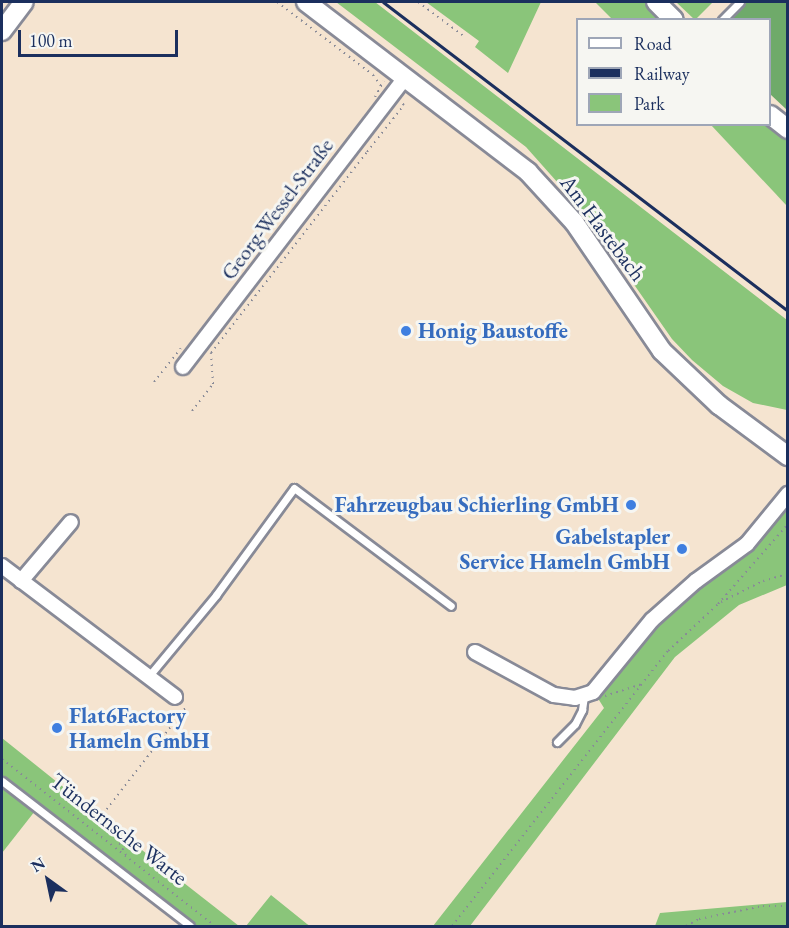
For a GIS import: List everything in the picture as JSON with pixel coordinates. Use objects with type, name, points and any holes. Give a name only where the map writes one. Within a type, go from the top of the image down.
[{"type":"main road","points":[[2,31],[24,2]]},
{"type":"main road","name":"Am Hastebach","points":[[306,2],[528,172],[574,222],[662,351],[719,405],[788,456]]},
{"type":"main road","points":[[656,2],[672,18]]},
{"type":"main road","points":[[771,116],[788,129]]},
{"type":"street","name":"Georg-Wessel-Straße","points":[[183,367],[405,78]]},
{"type":"street","points":[[475,651],[554,695],[575,698],[593,692],[652,620],[696,581],[747,544],[788,494]]},
{"type":"street","points":[[21,581],[71,522]]},
{"type":"street","points":[[2,566],[175,698]]},
{"type":"lane","points":[[724,18],[740,2]]},
{"type":"lane","points":[[148,677],[216,595],[294,488],[451,606]]},
{"type":"lane","points":[[557,742],[575,724],[582,710],[584,695]]},
{"type":"lane","name":"Tündernsche Warte","points":[[2,781],[190,927]]},
{"type":"path","points":[[192,411],[213,384],[211,352],[404,105],[379,86],[373,75],[277,2]]},
{"type":"path","points":[[417,2],[465,37]]},
{"type":"path","points":[[453,927],[642,684],[692,626],[718,604],[788,524]]},
{"type":"path","points":[[718,604],[762,581],[788,574]]},
{"type":"path","points":[[603,697],[642,684]]},
{"type":"path","points":[[127,858],[103,814],[186,707]]},
{"type":"path","name":"Tündernsche Warte","points":[[2,759],[215,927]]},
{"type":"path","points":[[686,927],[699,919],[763,906],[788,906]]},
{"type":"green space","points":[[336,2],[375,2],[787,320],[787,410],[753,403],[723,386],[692,360],[672,339],[582,210],[526,147]]},
{"type":"green space","points":[[426,2],[541,2],[508,73],[475,47],[479,41]]},
{"type":"green space","points":[[595,2],[655,2],[671,18],[611,18]]},
{"type":"green space","points":[[676,2],[713,2],[697,18],[693,18]]},
{"type":"green space","points":[[747,2],[787,2],[787,110],[771,95],[771,18],[730,18]]},
{"type":"green space","points":[[771,124],[787,130],[787,206],[712,126]]},
{"type":"green space","points":[[787,495],[787,585],[739,605],[675,657],[470,926],[433,926],[604,708],[594,692],[653,620],[748,544]]},
{"type":"green space","points":[[2,738],[239,926],[192,926],[2,780]]},
{"type":"green space","points":[[2,785],[35,811],[2,853]]},
{"type":"green space","points":[[271,895],[307,924],[310,926],[246,926]]},
{"type":"green space","points":[[787,902],[787,926],[655,926],[660,913]]},
{"type":"railway","points":[[383,2],[788,311]]},
{"type":"place","name":"Honig Baustoffe","points":[[406,331]]},
{"type":"place","name":"Fahrzeugbau Schierling GmbH","points":[[631,505]]},
{"type":"place","name":"Gabelstapler Service Hameln GmbH","points":[[682,549]]},
{"type":"place","name":"Flat6Factory Hameln GmbH","points":[[57,728]]}]
